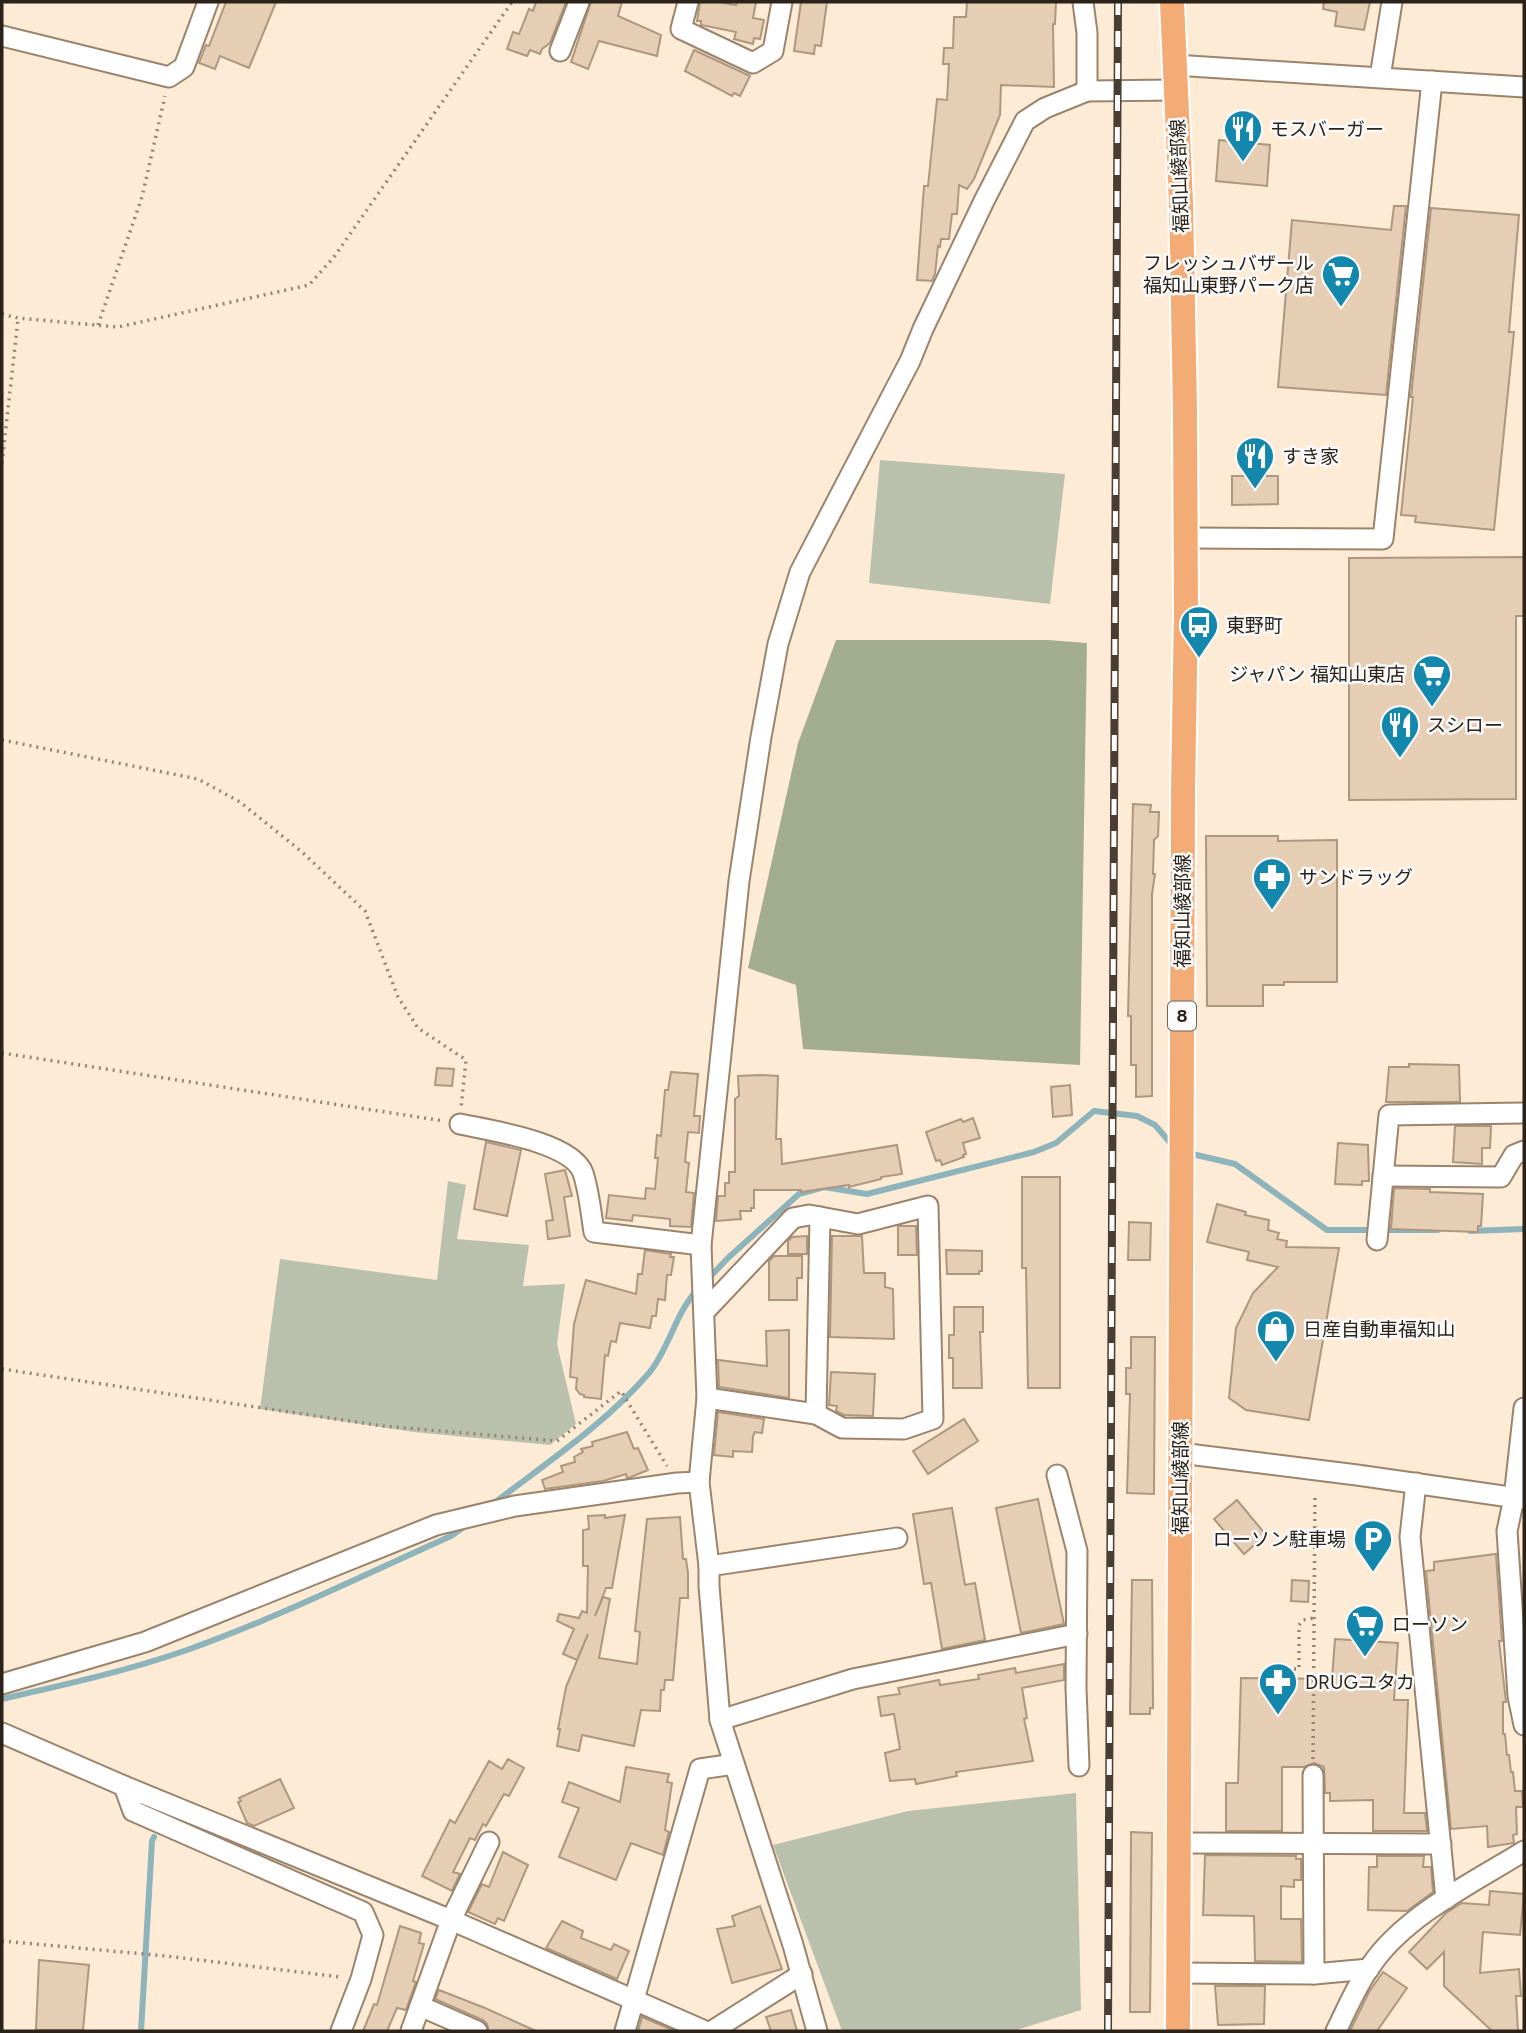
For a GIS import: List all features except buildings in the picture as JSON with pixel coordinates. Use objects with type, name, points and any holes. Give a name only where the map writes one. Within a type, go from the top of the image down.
[{"type":"main road","name":"福知山綾部線","points":[[1172,2],[1182,257],[1185,538],[1178,2031]]},
{"type":"street","points":[[2,36],[169,77],[184,67],[208,2]]},
{"type":"street","points":[[560,51],[579,2]]},
{"type":"street","points":[[688,2],[681,29],[752,63],[773,51],[782,2]]},
{"type":"street","points":[[1083,2],[1087,33],[1087,91]]},
{"type":"street","points":[[1380,77],[1392,2]]},
{"type":"street","points":[[1174,65],[1524,87]]},
{"type":"street","points":[[1185,538],[1383,538],[1432,81]]},
{"type":"street","points":[[817,2031],[802,1974],[720,1720],[709,1566],[699,1482],[707,1398],[702,1252],[747,829],[778,644],[800,572],[910,361],[928,317],[1025,121],[1045,108],[1087,91],[1175,90]]},
{"type":"street","points":[[1377,1240],[1388,1115],[1524,1113]]},
{"type":"street","points":[[460,1124],[536,1141],[565,1154],[582,1170],[594,1232],[702,1252]]},
{"type":"street","points":[[1383,1176],[1501,1177],[1514,1156],[1524,1151]]},
{"type":"street","points":[[704,1305],[793,1218],[809,1215],[858,1224],[928,1206],[933,1419],[904,1429],[842,1428],[816,1414],[707,1398]]},
{"type":"street","points":[[816,1414],[820,1217]]},
{"type":"street","points":[[1524,1408],[1519,1499],[1507,1531],[1518,1696],[1524,1725]]},
{"type":"street","points":[[1180,1453],[1519,1499]]},
{"type":"street","points":[[1057,1475],[1077,1551],[1076,1688],[1079,1766]]},
{"type":"street","points":[[2,1684],[145,1642],[436,1525],[515,1506],[699,1482]]},
{"type":"street","points":[[1416,1483],[1410,1537],[1446,1899]]},
{"type":"street","points":[[709,1566],[897,1538]]},
{"type":"street","points":[[720,1720],[853,1679],[1077,1634]]},
{"type":"street","points":[[2,1733],[451,1920],[705,2031]]},
{"type":"street","points":[[625,2031],[699,1769],[734,1764]]},
{"type":"street","points":[[1313,1775],[1314,1974]]},
{"type":"street","points":[[124,1786],[133,1811],[363,1912],[373,1935],[361,1979],[341,2031]]},
{"type":"street","points":[[411,2031],[451,1920],[489,1842]]},
{"type":"street","points":[[1178,1843],[1441,1844]]},
{"type":"street","points":[[1336,2031],[1369,1969],[1400,1933],[1446,1899],[1524,1851]]},
{"type":"street","points":[[1178,1973],[1314,1974],[1369,1969]]},
{"type":"street","points":[[712,2031],[802,1974]]},
{"type":"street","points":[[420,2006],[477,2031]]},
{"type":"path","points":[[2,314],[18,318],[118,327],[309,285],[334,257],[512,2]]},
{"type":"path","points":[[97,325],[142,197],[169,77]]},
{"type":"path","points":[[2,463],[18,318]]},
{"type":"path","points":[[2,740],[198,779],[240,802],[302,852],[365,911],[397,997],[418,1028],[467,1060],[460,1124],[2,1053]]},
{"type":"path","points":[[2,1369],[383,1426],[557,1441],[621,1391],[677,1483]]},
{"type":"path","points":[[1313,1775],[1315,1493]]},
{"type":"path","points":[[1273,1669],[1299,1669],[1299,1625],[1303,1620],[1314,1618]]},
{"type":"path","points":[[2,1941],[166,1956],[361,1979]]},
{"type":"green space","points":[[880,460],[1065,474],[1050,604],[869,583]]},
{"type":"green space","points":[[836,640],[1048,640],[1087,643],[1080,1065],[803,1049],[796,985],[748,968],[798,743]]},
{"type":"green space","points":[[448,1181],[466,1185],[457,1239],[529,1245],[523,1286],[565,1284],[557,1344],[576,1424],[550,1445],[414,1432],[260,1409],[280,1259],[437,1280]]},
{"type":"green space","points":[[1076,1793],[1081,2010],[1014,2031],[842,2031],[773,1845],[908,1811]]},
{"type":"waterway","points":[[707,1280],[799,1194],[824,1187],[867,1194],[1034,1152],[1056,1143],[1094,1111],[1137,1116],[1155,1125],[1173,1146]]},
{"type":"waterway","points":[[1188,1153],[1235,1164],[1327,1230],[1438,1230]]},
{"type":"waterway","points":[[1470,1231],[1524,1229]]},
{"type":"waterway","points":[[493,1504],[574,1443],[632,1392],[656,1364],[689,1299],[697,1290]]},
{"type":"waterway","points":[[2,1699],[118,1671],[221,1638],[451,1536],[468,1524]]},
{"type":"waterway","points":[[141,2031],[154,1837]]},
{"type":"railway","points":[[1108,2031],[1118,2]]},
{"type":"place","name":"モスバーガー","points":[[1243,163]]},
{"type":"place","name":"フレッシュバザール 福知山東野パーク店","points":[[1341,308]]},
{"type":"place","name":"すき家","points":[[1255,490]]},
{"type":"place","name":"東野町","points":[[1199,659]]},
{"type":"place","name":"ジャパン 福知山東店","points":[[1432,708]]},
{"type":"place","name":"スシロー","points":[[1400,759]]},
{"type":"place","name":"サンドラッグ","points":[[1272,911]]},
{"type":"place","name":"日産自動車福知山","points":[[1276,1363]]},
{"type":"place","name":"ローソン駐車場","points":[[1373,1573]]},
{"type":"place","name":"ローソン","points":[[1365,1658]]},
{"type":"place","name":"DRUGユタカ","points":[[1278,1716]]}]
